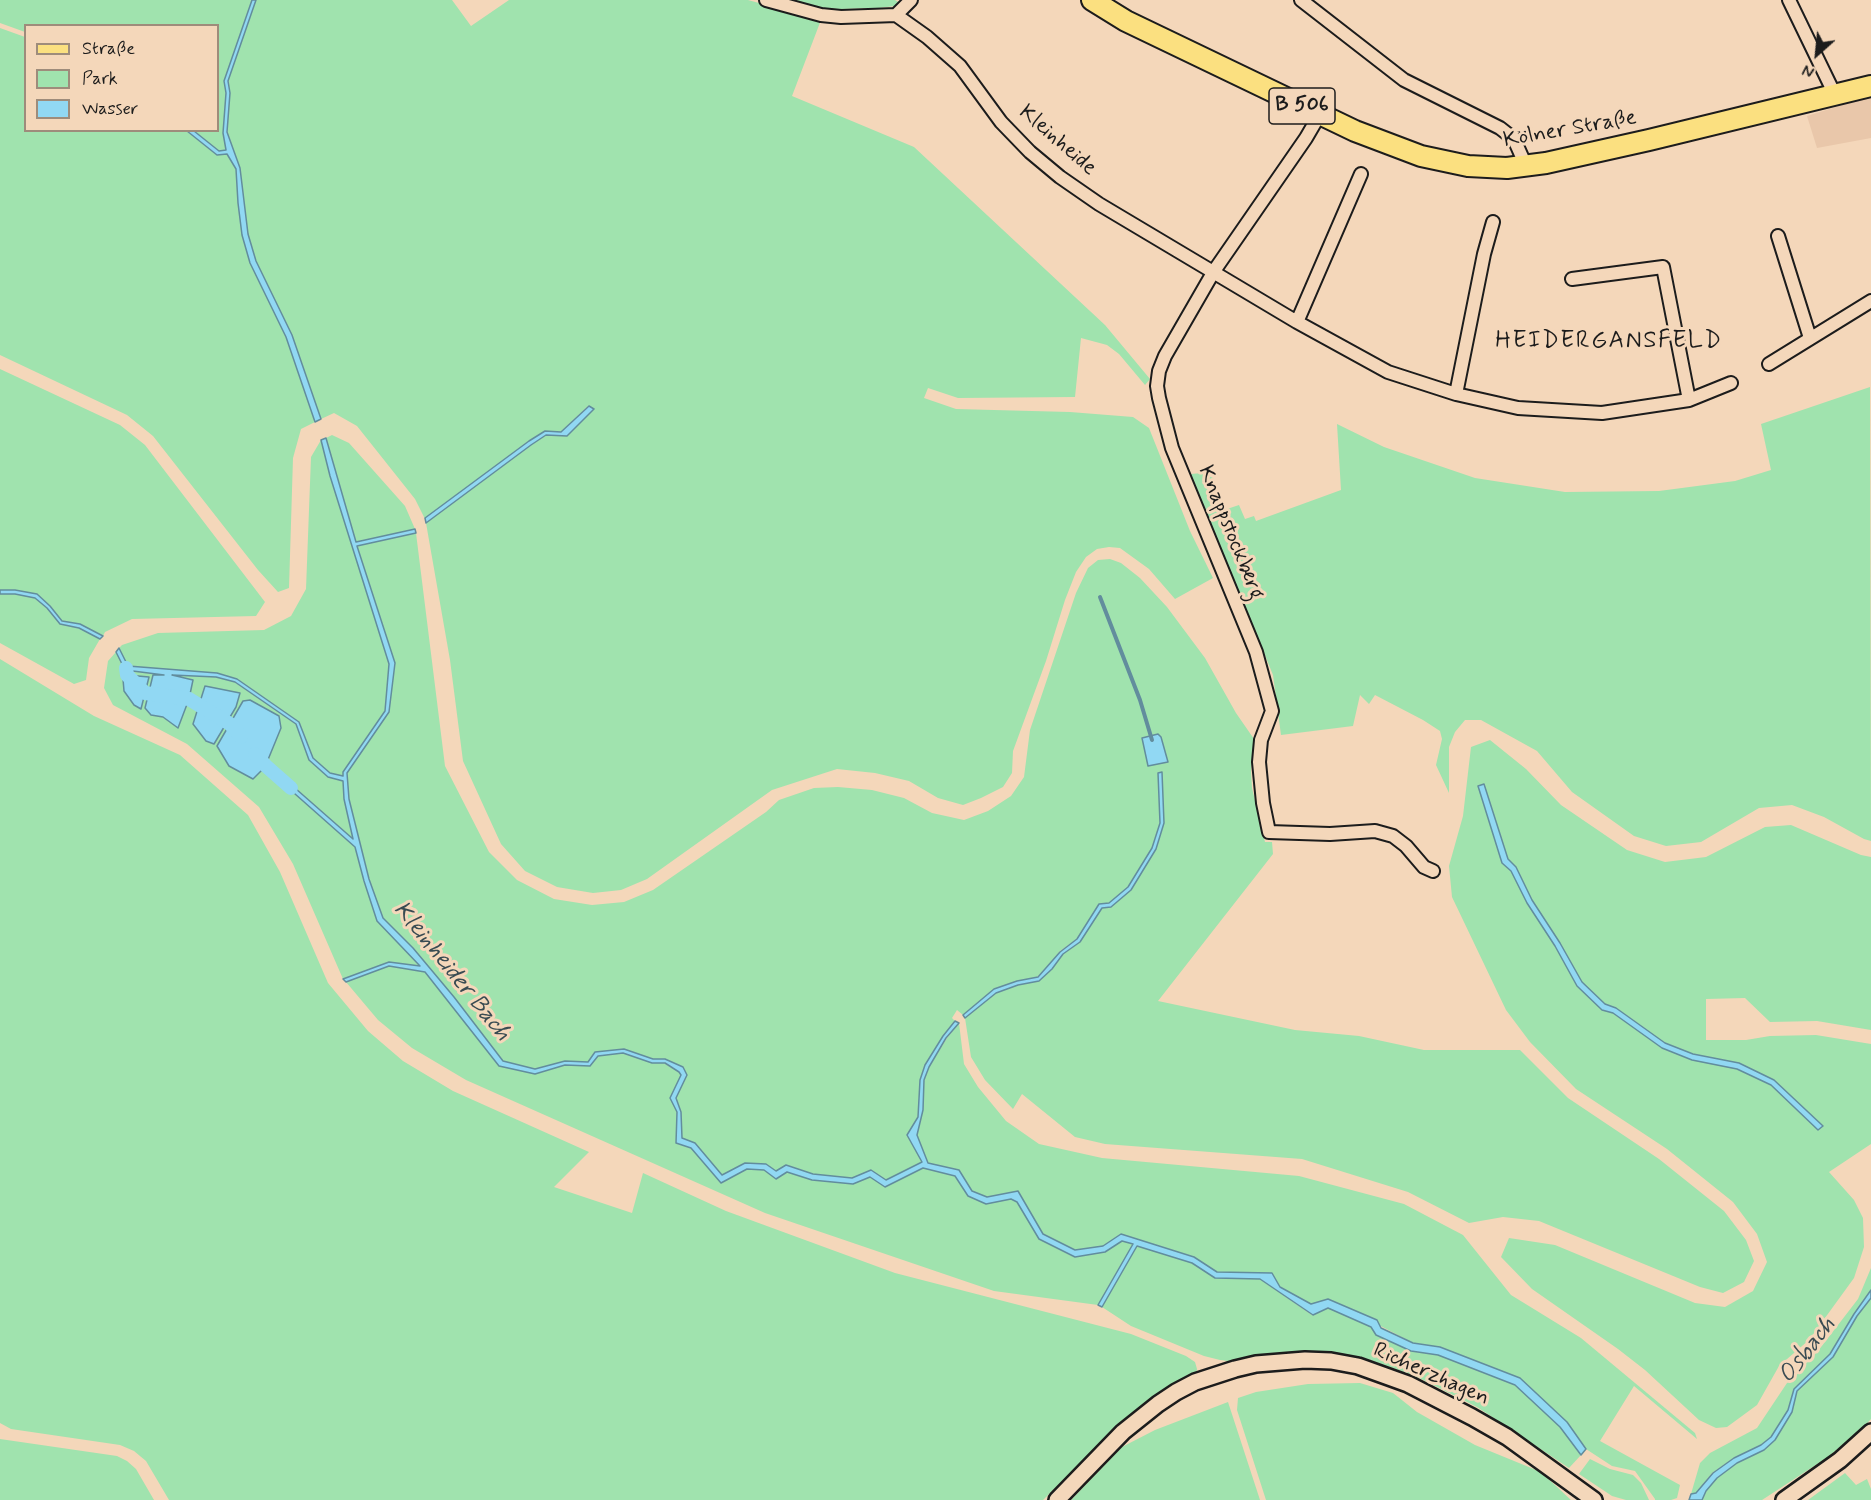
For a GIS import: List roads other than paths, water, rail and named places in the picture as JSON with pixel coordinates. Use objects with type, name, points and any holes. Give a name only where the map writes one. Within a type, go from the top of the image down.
[{"type":"main road","name":"Kölner Straße","points":[[1092,0],[1147,32],[1394,147],[1436,160],[1489,168],[1526,166],[1649,141],[1871,86]]},
{"type":"street","points":[[766,0],[821,15],[841,17],[896,15],[911,0]]},
{"type":"street","points":[[1301,0],[1404,80],[1500,128],[1514,139],[1526,166]]},
{"type":"street","points":[[1789,0],[1835,95]]},
{"type":"street","name":"Kleinheide","points":[[896,15],[927,37],[960,66],[1001,122],[1030,152],[1060,177],[1100,204],[1297,322],[1388,372],[1456,394],[1518,408],[1602,413],[1689,400],[1731,383]]},
{"type":"street","name":"Knappstockberg","points":[[1320,114],[1306,138],[1214,271],[1165,356],[1159,371],[1157,386],[1172,448],[1256,652],[1272,711],[1261,740],[1259,762],[1263,803],[1269,832],[1330,834],[1375,831],[1393,836],[1406,846],[1424,867],[1433,871]]},
{"type":"street","points":[[1297,322],[1361,174]]},
{"type":"street","points":[[1456,394],[1484,254],[1493,222]]},
{"type":"street","points":[[1778,236],[1810,338]]},
{"type":"street","points":[[1572,279],[1663,267],[1689,400]]},
{"type":"street","points":[[1769,364],[1871,301]]},
{"type":"street","name":"Richerzhagen","points":[[1057,1500],[1123,1432],[1176,1392],[1196,1382],[1235,1369],[1256,1364],[1298,1360],[1331,1361],[1358,1366],[1408,1384],[1507,1437],[1594,1500]]},
{"type":"street","points":[[1784,1500],[1840,1460],[1867,1436]]},
{"type":"water","points":[[252,0],[256,0],[228,81],[230,93],[227,132],[240,168],[248,234],[256,261],[292,335],[321,419],[315,422],[286,337],[250,263],[242,235],[236,169],[227,154],[217,155],[188,132],[195,132],[219,151],[226,150],[223,133],[226,93],[224,81]]},
{"type":"water","points":[[589,406],[594,409],[567,436],[546,435],[426,523],[425,518],[529,441],[545,431],[561,432]]},
{"type":"water","points":[[326,438],[356,542],[415,529],[416,533],[357,546],[395,663],[389,712],[347,773],[349,799],[369,879],[383,918],[413,948],[503,1061],[535,1069],[565,1061],[588,1062],[595,1052],[624,1049],[653,1059],[665,1059],[683,1067],[687,1075],[676,1098],[681,1112],[682,1138],[695,1143],[722,1175],[745,1163],[766,1164],[776,1171],[786,1165],[813,1174],[852,1178],[871,1170],[886,1180],[922,1162],[907,1135],[918,1117],[920,1080],[925,1065],[955,1021],[959,1023],[946,1038],[924,1080],[923,1110],[917,1135],[928,1163],[959,1170],[972,1191],[987,1197],[1018,1191],[1043,1234],[1075,1250],[1103,1246],[1121,1234],[1194,1257],[1217,1272],[1272,1273],[1280,1287],[1311,1304],[1328,1299],[1377,1320],[1381,1328],[1413,1343],[1440,1347],[1520,1378],[1567,1422],[1586,1449],[1581,1455],[1560,1427],[1515,1385],[1438,1355],[1411,1351],[1376,1335],[1371,1327],[1328,1308],[1313,1315],[1260,1279],[1215,1278],[1192,1263],[1137,1246],[1102,1307],[1098,1305],[1133,1244],[1122,1241],[1105,1252],[1075,1257],[1039,1239],[1017,1202],[1011,1199],[986,1204],[968,1196],[955,1176],[923,1168],[885,1187],[870,1177],[853,1184],[812,1180],[787,1172],[776,1179],[764,1170],[747,1169],[721,1183],[691,1148],[676,1143],[677,1112],[670,1098],[681,1075],[665,1063],[652,1063],[623,1053],[598,1056],[590,1066],[565,1065],[535,1074],[499,1066],[425,972],[389,966],[346,982],[343,979],[389,962],[420,966],[377,921],[355,847],[277,778],[279,774],[353,839],[344,799],[343,781],[328,777],[309,760],[296,724],[235,682],[216,677],[172,675],[193,680],[189,699],[178,728],[163,717],[151,715],[145,708],[153,675],[164,675],[125,670],[116,652],[119,648],[128,666],[217,673],[237,679],[299,722],[313,758],[330,773],[343,776],[343,772],[385,711],[389,664],[330,476],[321,440]]},
{"type":"water","points":[[0,590],[37,594],[62,621],[80,624],[103,636],[100,639],[79,628],[60,624],[35,598],[0,594]]},
{"type":"water","points":[[127,675],[149,677],[141,709],[134,705],[124,691],[123,679]]},
{"type":"water","points":[[205,686],[240,693],[236,707],[214,744],[206,741],[193,724]]},
{"type":"water","points":[[250,700],[279,716],[281,728],[265,767],[253,779],[229,766],[217,746],[243,701]]},
{"type":"water","points":[[1158,734],[1161,737],[1168,762],[1148,766],[1142,738]]},
{"type":"water","points":[[1162,772],[1164,823],[1156,849],[1131,890],[1111,907],[1102,908],[1080,942],[1063,954],[1039,981],[996,993],[965,1018],[963,1015],[994,989],[1038,977],[1060,952],[1077,939],[1099,904],[1109,903],[1128,887],[1152,848],[1160,823],[1158,773]]},
{"type":"water","points":[[1484,784],[1508,859],[1516,867],[1532,900],[1582,982],[1605,1004],[1616,1008],[1665,1043],[1693,1054],[1739,1063],[1774,1080],[1823,1126],[1818,1130],[1771,1085],[1737,1069],[1692,1060],[1662,1048],[1613,1013],[1602,1010],[1577,986],[1527,903],[1511,871],[1502,863],[1478,786]]},
{"type":"water","points":[[1871,1290],[1871,1298],[1857,1316],[1833,1357],[1797,1391],[1792,1412],[1775,1440],[1764,1450],[1737,1463],[1717,1478],[1702,1500],[1689,1500],[1691,1494],[1696,1493],[1713,1473],[1771,1437],[1788,1410],[1794,1389],[1830,1354]]},
{"type":"waterway","points":[[1100,597],[1140,700],[1152,740]]},
{"type":"waterway","points":[[126,668],[127,675],[145,693],[189,699],[230,724],[241,737]]},
{"type":"waterway","points":[[255,754],[291,788]]},
{"type":"district","name":"HEIDERGANSFELD","points":[[1609,342]]},
{"type":"water label","name":"Kleinheider Bach","points":[[451,972]]},
{"type":"water label","name":"Osbach","points":[[1808,1351]]}]
